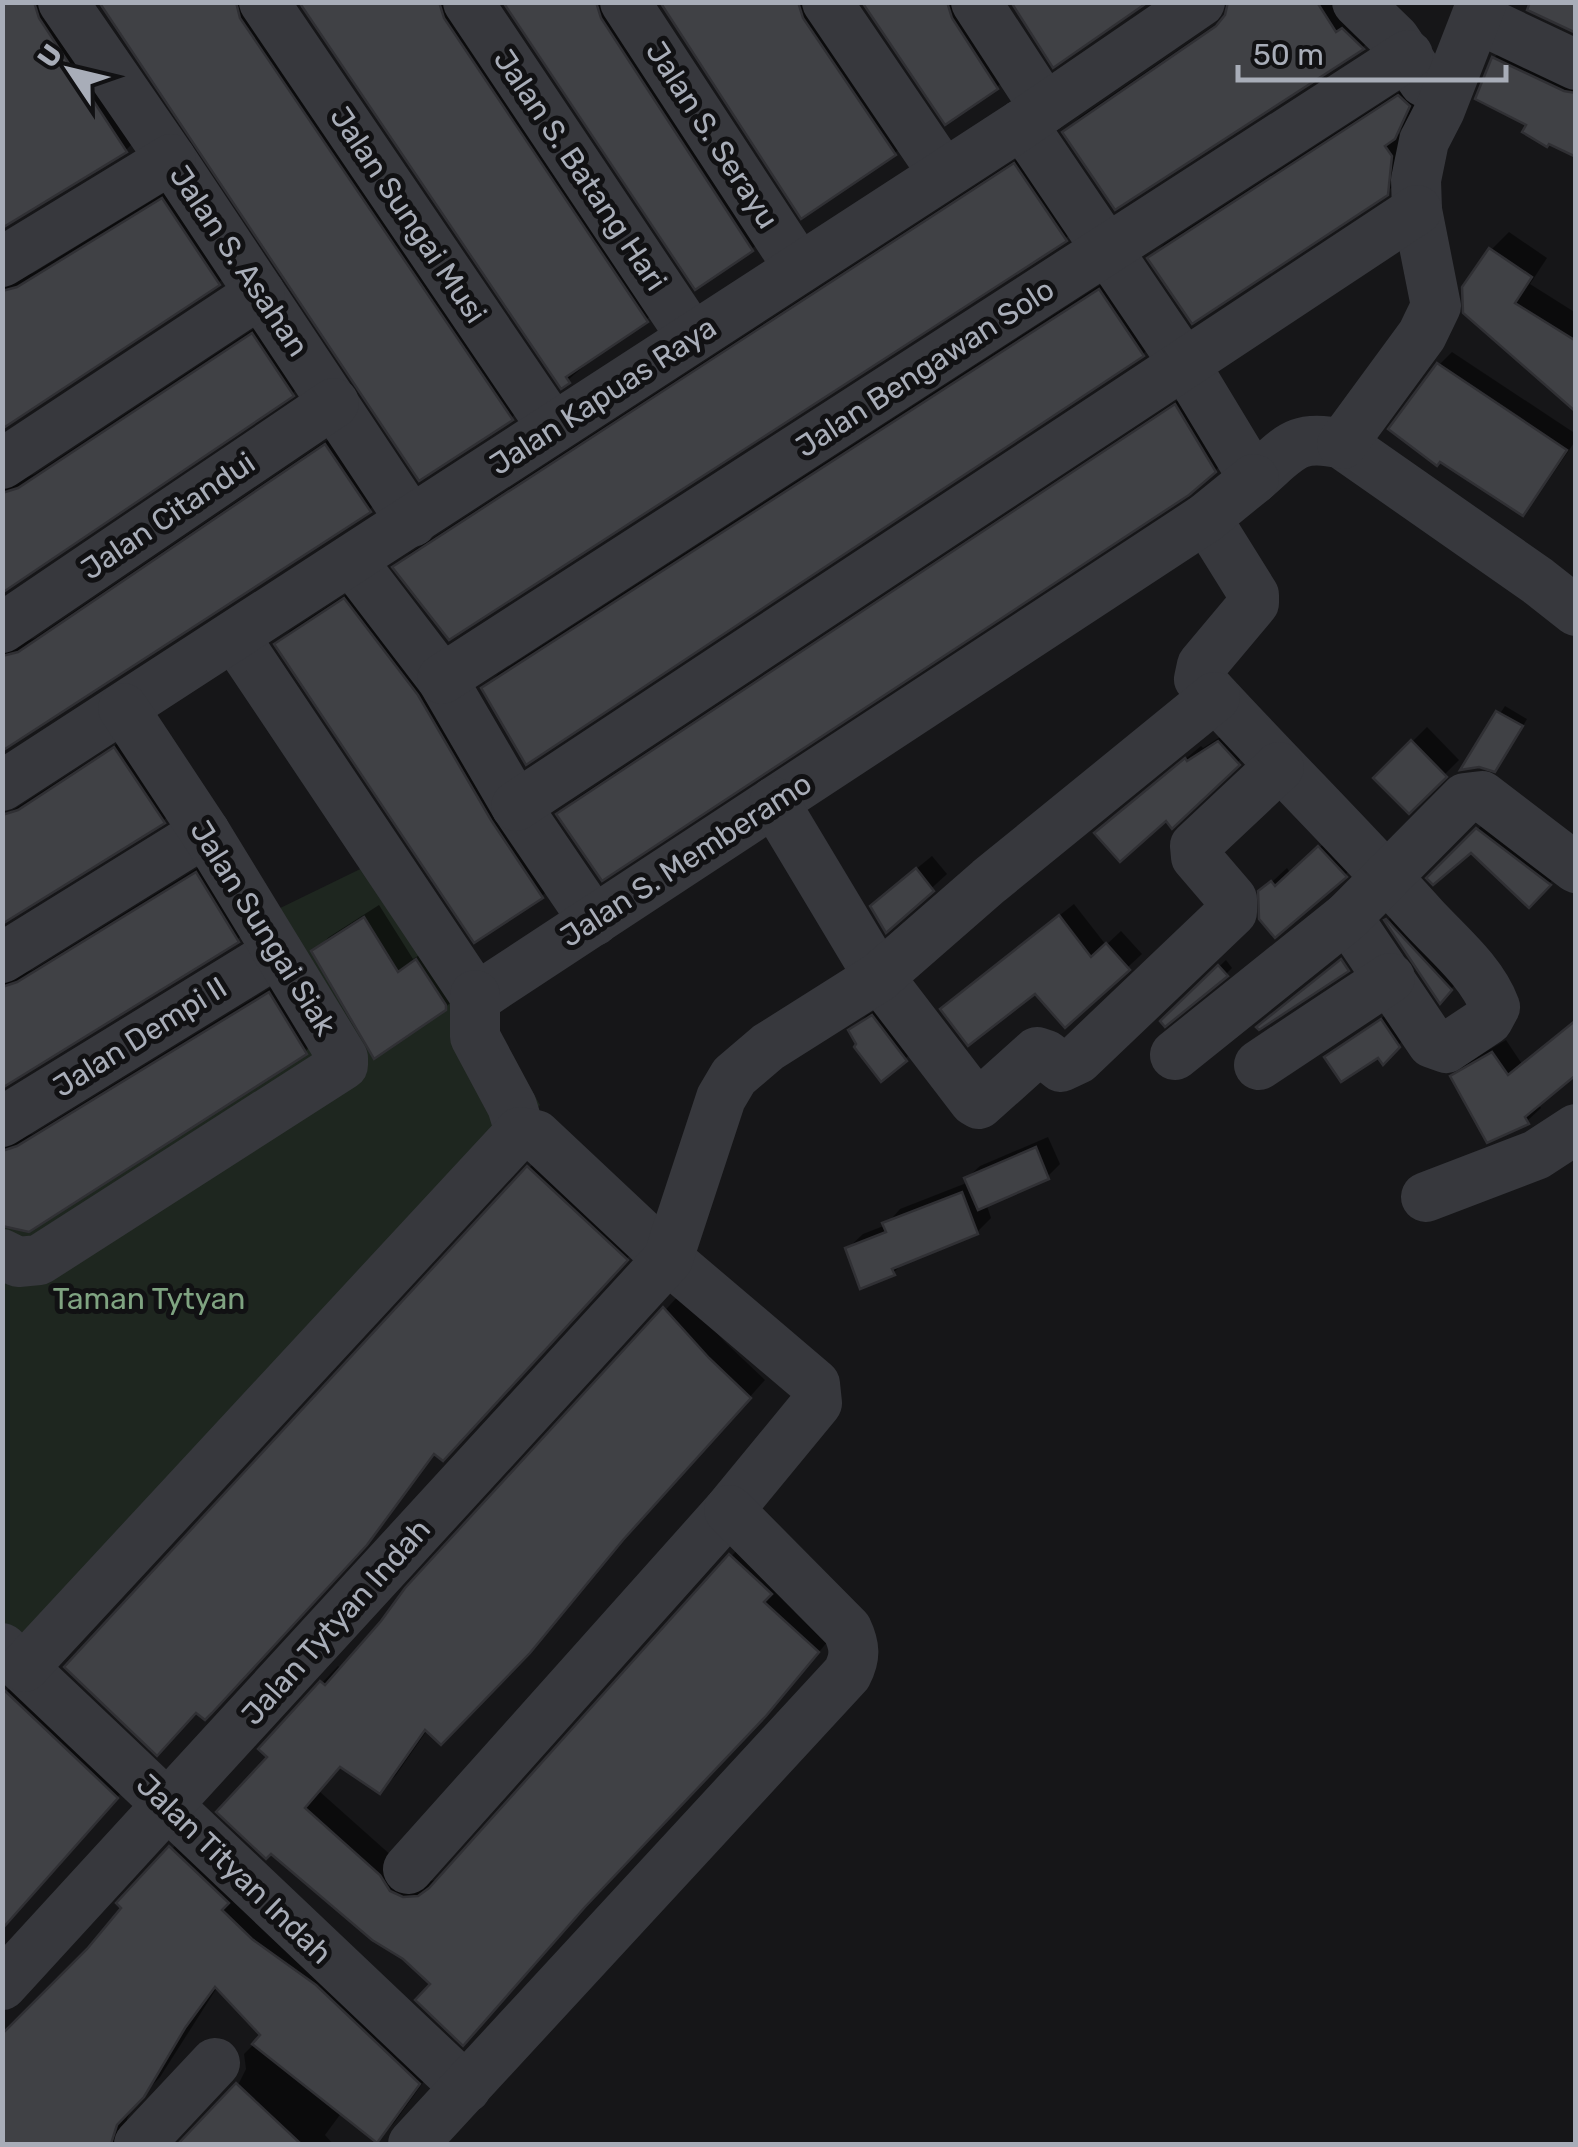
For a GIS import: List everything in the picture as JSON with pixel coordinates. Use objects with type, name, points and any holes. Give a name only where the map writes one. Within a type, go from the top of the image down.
[{"type":"street","name":"Jalan S. Asahan","points":[[63,2],[412,522]]},
{"type":"street","name":"Jalan Sungai Musi","points":[[264,2],[553,428]]},
{"type":"street","name":"Jalan S. Batang Hari","points":[[468,2],[692,337]]},
{"type":"street","name":"Jalan S. Serayu","points":[[624,2],[799,268]]},
{"type":"street","points":[[828,2],[943,173]]},
{"type":"street","points":[[976,2],[1033,116],[1109,250],[1254,479]]},
{"type":"street","points":[[1357,2],[1408,55],[1440,110]]},
{"type":"street","name":"Jalan Kapuas Raya","points":[[2,786],[1033,116],[1176,9]]},
{"type":"street","points":[[1576,65],[1480,10],[1424,141],[1416,180],[1417,210],[1436,306],[1422,335],[1342,444],[1576,612]]},
{"type":"street","name":"Jalan Bengawan Solo","points":[[442,680],[1408,55]]},
{"type":"street","points":[[6,253],[171,158]]},
{"type":"street","points":[[516,806],[1417,210]]},
{"type":"street","points":[[2,464],[260,293]]},
{"type":"street","name":"Jalan Citandui","points":[[2,628],[334,404]]},
{"type":"street","name":"Jalan S. Memberamo","points":[[475,1016],[482,994],[1206,518],[1292,446],[1312,437],[1342,444]]},
{"type":"street","points":[[1206,518],[1254,594],[1249,612],[1198,672],[1199,679],[1482,981],[1496,1007],[1488,1020],[1446,1048],[1432,1043],[1347,917]]},
{"type":"street","points":[[351,560],[442,680],[516,806],[594,921]]},
{"type":"street","points":[[234,636],[475,1016],[516,1119],[668,1258],[815,1384],[818,1394],[809,1415],[729,1510],[408,1870]]},
{"type":"street","points":[[668,1258],[721,1098],[734,1076],[768,1047],[879,977],[988,881],[1216,697]]},
{"type":"street","name":"Jalan Sungai Siak","points":[[2,1254],[18,1262],[39,1260],[342,1068],[343,1058],[124,708]]},
{"type":"street","points":[[774,802],[879,977],[976,1103],[1037,1052],[1060,1067],[1078,1059],[1232,912],[1232,899],[1196,857],[1195,846],[1279,767]]},
{"type":"street","points":[[1175,1054],[1347,917],[1465,798],[1482,796],[1576,868]]},
{"type":"street","points":[[2,958],[205,832]]},
{"type":"street","name":"Jalan Dempi II","points":[[2,1122],[278,952]]},
{"type":"street","points":[[1258,1065],[1390,978]]},
{"type":"street","points":[[13,1657],[516,1119]]},
{"type":"street","points":[[1426,1198],[1536,1155],[1576,1129]]},
{"type":"street","name":"Jalan Tytyan Indah","points":[[2,1985],[668,1258]]},
{"type":"street","points":[[413,2144],[847,1674],[854,1659],[854,1643],[846,1629],[729,1510]]},
{"type":"street","name":"Jalan Tityan Indah","points":[[13,1657],[466,2088]]},
{"type":"street","points":[[139,2144],[215,2063]]},
{"type":"green space","name":"Taman Tytyan","points":[[387,856],[461,966],[540,1105],[15,1645],[2,1635],[2,1210],[6,1213],[345,1027],[272,912]]},
{"type":"building","points":[[2,2],[34,2],[39,18],[127,152],[2,228]]},
{"type":"building","points":[[99,2],[236,2],[240,18],[513,420],[419,481]]},
{"type":"building","points":[[299,2],[439,2],[444,18],[648,322],[566,377],[570,383],[561,389]]},
{"type":"building","points":[[503,2],[596,2],[601,18],[753,251],[695,290]]},
{"type":"building","points":[[660,2],[798,2],[803,18],[896,155],[801,219]]},
{"type":"building","points":[[862,2],[947,2],[952,18],[998,89],[945,125]]},
{"type":"building","points":[[1011,2],[1148,2],[1053,68]]},
{"type":"building","points":[[1228,2],[1317,2],[1336,32],[1342,28],[1364,49],[1115,210],[1062,132],[1216,26],[1225,15]]},
{"type":"building","points":[[1530,2],[1576,2],[1576,33],[1527,10]]},
{"type":"building","points":[[1492,57],[1576,93],[1576,157],[1549,144],[1547,147],[1522,132],[1526,125],[1475,99]]},
{"type":"building","points":[[1398,95],[1410,106],[1395,139],[1385,146],[1392,156],[1388,195],[1192,324],[1147,258]]},
{"type":"building","points":[[1014,163],[1067,241],[449,640],[392,567]]},
{"type":"building","points":[[162,198],[220,285],[2,429],[2,291],[17,287]]},
{"type":"building","points":[[1489,248],[1532,277],[1515,303],[1576,341],[1576,412],[1463,313],[1462,287]]},
{"type":"building","points":[[1099,289],[1144,356],[526,765],[481,688]]},
{"type":"building","points":[[252,333],[294,396],[2,593],[2,493],[18,488]]},
{"type":"building","points":[[1437,363],[1567,450],[1523,516],[1440,462],[1437,466],[1388,429]]},
{"type":"building","points":[[1175,404],[1216,472],[1189,495],[602,881],[556,814]]},
{"type":"building","points":[[325,444],[371,512],[2,751],[2,656],[18,652]]},
{"type":"building","points":[[344,598],[418,695],[491,820],[543,898],[474,943],[274,644]]},
{"type":"building","points":[[1496,711],[1523,726],[1495,772],[1479,767],[1460,770]]},
{"type":"building","points":[[1411,740],[1447,777],[1409,814],[1373,778]]},
{"type":"building","points":[[1218,741],[1240,765],[1172,829],[1166,821],[1120,862],[1094,833],[1185,758],[1187,761]]},
{"type":"building","points":[[114,747],[165,823],[2,924],[2,815],[18,810]]},
{"type":"building","points":[[1476,828],[1551,885],[1529,908],[1471,853],[1433,885],[1426,878]]},
{"type":"building","points":[[1318,846],[1347,877],[1275,938],[1259,919],[1258,891],[1271,881],[1275,886]]},
{"type":"building","points":[[916,868],[934,891],[886,933],[870,906]]},
{"type":"building","points":[[196,872],[239,942],[2,1088],[2,987],[17,982]]},
{"type":"building","points":[[1059,915],[1091,957],[1106,943],[1130,970],[1065,1028],[1035,994],[968,1046],[940,1009]]},
{"type":"building","points":[[364,917],[398,972],[416,959],[446,1005],[446,1010],[374,1059],[311,951]]},
{"type":"building","points":[[1384,920],[1452,990],[1440,1004]]},
{"type":"building","points":[[1341,959],[1349,971],[1259,1030],[1256,1027]]},
{"type":"building","points":[[1218,965],[1228,976],[1165,1027],[1160,1021]]},
{"type":"building","points":[[269,992],[307,1054],[29,1232],[2,1226],[2,1151],[17,1146]]},
{"type":"building","points":[[872,1015],[907,1061],[881,1082],[854,1047],[848,1030]]},
{"type":"building","points":[[1381,1019],[1400,1047],[1383,1065],[1378,1058],[1341,1082],[1324,1057]]},
{"type":"building","points":[[1576,1020],[1576,1075],[1525,1117],[1529,1124],[1487,1143],[1450,1076],[1492,1052],[1508,1075]]},
{"type":"building","points":[[1036,1147],[1049,1179],[978,1210],[964,1178]]},
{"type":"building","points":[[527,1166],[628,1260],[443,1461],[434,1454],[367,1545],[212,1713],[205,1720],[196,1713],[157,1756],[64,1667]]},
{"type":"building","points":[[962,1192],[978,1234],[892,1269],[895,1275],[860,1289],[845,1248],[886,1232],[882,1223]]},
{"type":"building","points":[[663,1307],[751,1398],[623,1540],[530,1653],[441,1745],[425,1730],[380,1794],[340,1767],[305,1808],[380,1875],[390,1891],[403,1897],[418,1896],[729,1554],[772,1594],[764,1602],[819,1652],[766,1716],[585,1907],[463,2046],[415,2000],[430,1984],[271,1854],[266,1859],[216,1812],[267,1757],[258,1749],[320,1681],[325,1685],[405,1588]]},
{"type":"building","points":[[2,1688],[118,1798],[2,1929]]},
{"type":"building","points":[[169,1846],[229,1903],[222,1910],[252,1939],[316,1985],[420,2084],[377,2143],[252,2044],[260,2035],[215,1987],[144,2097],[117,2125],[111,2144],[2,2144],[2,2034],[87,1949],[121,1908],[116,1903]]},
{"type":"building","points":[[236,2083],[301,2144],[178,2144]]}]
